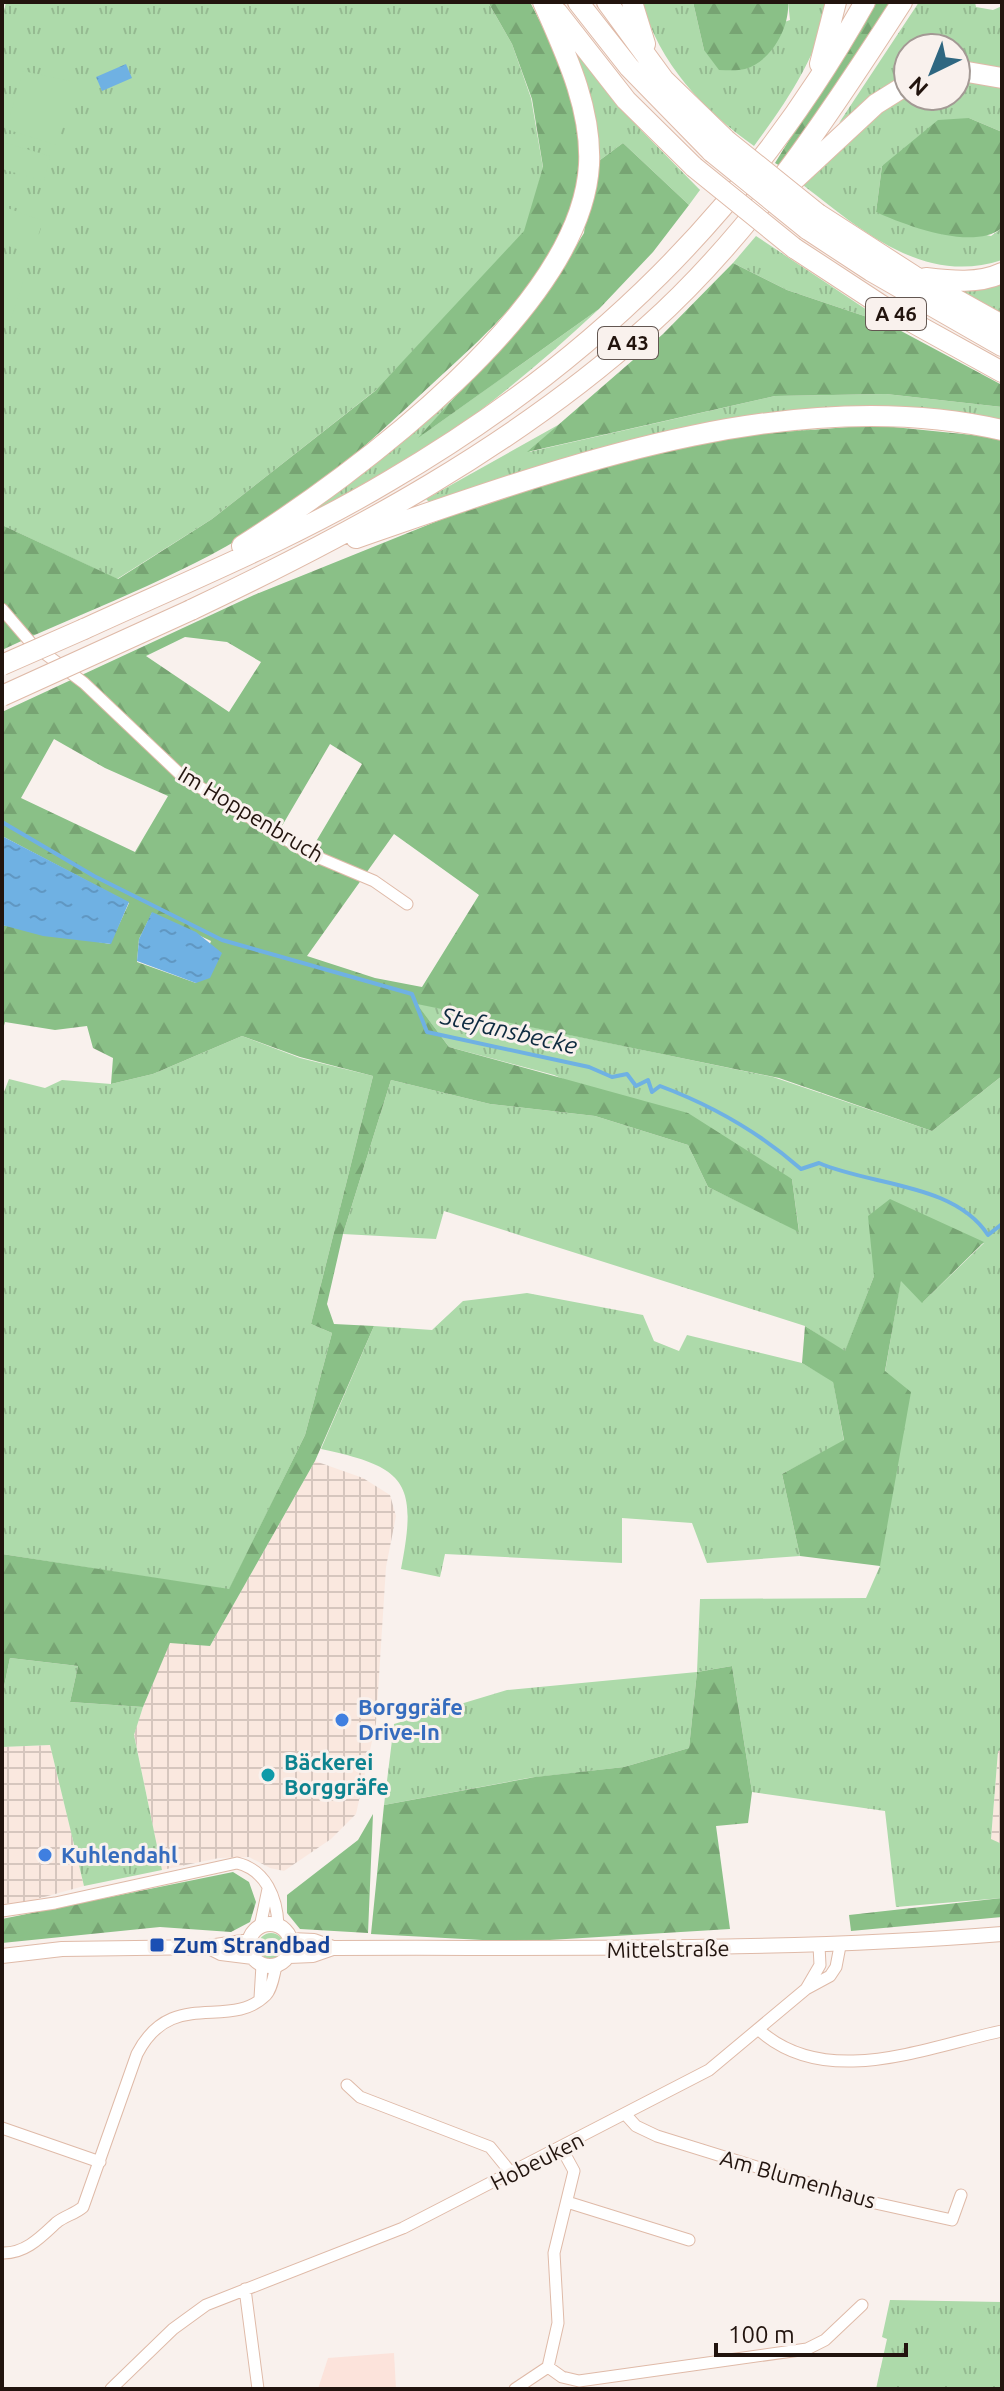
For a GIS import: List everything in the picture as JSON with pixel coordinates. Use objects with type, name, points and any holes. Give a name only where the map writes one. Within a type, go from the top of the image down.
[{"type":"highway","points":[[179,586],[256,537],[362,461],[426,408],[502,332],[570,240],[580,211],[589,163],[586,127],[574,75],[543,2]]},
{"type":"highway","name":"A 46","points":[[550,2],[626,100],[694,167],[794,248],[881,305],[1002,372]]},
{"type":"highway","points":[[578,2],[629,67],[719,146],[812,221],[1002,325]]},
{"type":"highway","points":[[607,2],[664,80],[719,146]]},
{"type":"highway","points":[[632,2],[647,50],[664,80]]},
{"type":"highway","points":[[811,93],[836,2]]},
{"type":"highway","name":"A 43","points":[[2,665],[302,529],[389,482],[480,425],[543,379],[597,336],[711,223],[811,93],[865,2]]},
{"type":"highway","name":"A 43","points":[[2,696],[303,557],[382,512],[549,407],[650,325],[736,235],[828,116],[902,2]]},
{"type":"highway","points":[[972,73],[1002,78]]},
{"type":"highway","points":[[736,235],[876,104],[892,94]]},
{"type":"highway","name":"A 46","points":[[812,221],[871,271],[1002,346]]},
{"type":"highway","points":[[914,276],[957,281],[990,279],[1002,273]]},
{"type":"highway","points":[[303,557],[545,473],[693,435],[756,425],[873,417],[1002,430]]},
{"type":"main road","points":[[2,1956],[62,1949],[209,1947],[249,1941],[260,1927],[278,1925],[291,1940],[289,1956]]},
{"type":"main road","name":"Mittelstraße","points":[[291,1940],[314,1941],[333,1948],[540,1950],[840,1946],[1002,1934]]},
{"type":"main road","points":[[249,1941],[264,1962]]},
{"type":"main road","points":[[209,1947],[221,1953],[264,1962]]},
{"type":"main road","name":"Mittelstraße","points":[[264,1962],[289,1956],[313,1955],[333,1948]]},
{"type":"street","name":"Im Hoppenbruch","points":[[2,609],[31,643],[84,683],[183,777],[310,854],[374,881],[407,904]]},
{"type":"street","points":[[2,1911],[68,1901],[237,1863],[256,1871],[268,1889],[277,1910],[278,1925]]},
{"type":"street","points":[[260,1927],[268,1889]]},
{"type":"street","name":"Hobeuken","points":[[806,1989],[820,1965],[819,1946]]},
{"type":"street","name":"Hobeuken","points":[[111,2389],[187,2317],[245,2289],[403,2228],[562,2149],[709,2070],[806,1989],[830,1976],[836,1967],[840,1946]]},
{"type":"street","points":[[2,2253],[15,2252],[46,2236],[58,2222],[83,2207],[137,2054],[147,2037],[178,2016],[242,2008],[260,1998],[264,1962]]},
{"type":"street","points":[[758,2029],[773,2043],[795,2052],[833,2059],[874,2060],[906,2056],[1002,2031]]},
{"type":"street","points":[[347,2085],[360,2097],[490,2147],[512,2174]]},
{"type":"street","name":"Am Blumenhaus","points":[[626,2115],[636,2126],[657,2136],[866,2201],[952,2220],[961,2195]]},
{"type":"street","points":[[2,2128],[100,2162]]},
{"type":"street","points":[[515,2389],[548,2367],[558,2323],[554,2253],[574,2171],[562,2149]]},
{"type":"street","points":[[567,2202],[689,2240]]},
{"type":"street","points":[[245,2289],[258,2389]]},
{"type":"street","points":[[548,2367],[562,2377],[579,2381],[807,2349],[825,2340],[862,2305]]},
{"type":"shaded area","points":[[315,1461],[363,1478],[390,1495],[396,1516],[386,1567],[376,1723],[356,1814],[331,1839],[284,1871],[270,1868],[249,1857],[219,1858],[162,1870],[134,1734],[143,1707],[170,1642],[210,1646]]},
{"type":"shaded area","points":[[50,1745],[84,1886],[26,1902],[2,1904],[2,1747]]},
{"type":"shaded area","points":[[1002,1750],[1002,1844],[991,1840],[998,1751]]},
{"type":"shaded area","points":[[394,2353],[396,2389],[318,2389],[328,2358]]},
{"type":"green space","points":[[6,2],[488,2],[512,44],[531,98],[543,168],[525,233],[376,390],[212,519],[117,579],[2,525],[2,20]]},
{"type":"green space","points":[[488,2],[530,2],[562,70],[580,144],[576,193],[567,220],[555,245],[524,292],[486,334],[383,429],[320,484],[274,517],[176,573],[2,650],[2,525],[118,579],[212,519],[375,391],[524,231],[543,167],[532,99],[512,44]]},
{"type":"green space","points":[[642,2],[693,2],[704,50],[790,20],[788,2],[830,2],[817,42],[800,78],[754,146],[717,117],[671,65]]},
{"type":"green space","points":[[693,2],[788,2],[788,12],[777,42],[763,59],[745,69],[719,70],[704,50]]},
{"type":"green space","points":[[874,2],[890,2],[782,167],[775,163]]},
{"type":"green space","points":[[919,2],[975,2],[976,7],[993,10],[1002,6],[1002,69],[972,64],[972,32],[899,32]]},
{"type":"green space","points":[[568,42],[641,130],[700,190],[689,205],[623,143],[592,166]]},
{"type":"green space","points":[[892,43],[892,85],[839,123]]},
{"type":"green space","points":[[23,71],[74,82],[56,145],[6,129]]},
{"type":"green space","points":[[972,80],[1002,88],[1002,132],[969,118],[882,166],[876,212],[991,236],[1002,228],[1002,260],[973,266],[946,266],[920,260],[871,235],[803,185],[877,113],[892,104],[892,112],[972,112]]},
{"type":"green space","points":[[969,118],[1002,132],[1002,228],[990,234],[958,237],[905,224],[876,212],[882,166],[938,120]]},
{"type":"green space","points":[[2,142],[50,156],[44,181],[2,169]]},
{"type":"green space","points":[[623,143],[689,205],[653,252],[599,309],[418,438],[545,296],[584,233],[592,166]]},
{"type":"green space","points":[[2,206],[43,221],[32,254],[2,244]]},
{"type":"green space","points":[[756,236],[888,324],[787,290],[733,263]]},
{"type":"green space","points":[[733,263],[787,290],[888,324],[1002,385],[1002,407],[886,394],[775,396],[527,452],[663,334]]},
{"type":"green space","points":[[2,276],[23,283],[10,321],[2,318]]},
{"type":"green space","points":[[1002,278],[1002,314],[951,285]]},
{"type":"green space","points":[[599,309],[521,378],[409,461],[341,500],[275,532],[471,377],[422,435]]},
{"type":"green space","points":[[886,394],[1002,407],[1002,421],[904,411],[433,506],[426,499],[558,425],[529,452],[775,396]]},
{"type":"green space","points":[[874,425],[1002,438],[1002,1076],[932,1131],[779,1078],[417,1004],[449,1047],[688,1113],[792,1179],[799,1232],[708,1187],[688,1145],[595,1116],[490,1104],[391,1080],[343,1234],[327,1304],[334,1324],[374,1326],[315,1461],[210,1646],[170,1643],[143,1707],[70,1702],[78,1666],[10,1658],[2,1696],[2,1554],[229,1589],[305,1435],[332,1333],[311,1324],[373,1076],[300,1057],[242,1036],[153,1074],[111,1084],[113,1058],[93,1048],[87,1026],[55,1030],[5,1022],[2,1033],[2,925],[110,944],[129,903],[2,836],[2,712],[254,595],[497,497],[697,439]],"holes":[[[185,637],[227,642],[261,662],[229,712],[146,656]],[[54,739],[105,768],[168,796],[135,852],[21,798]],[[330,744],[362,764],[311,850],[279,831]],[[394,834],[479,895],[422,987],[375,978],[307,956]],[[152,913],[211,941],[196,983],[137,962],[139,939]]]},
{"type":"green space","points":[[416,1003],[773,1077],[932,1131],[1002,1076],[1002,1750],[998,1751],[991,1839],[1002,1844],[1002,1898],[896,1907],[885,1811],[752,1792],[732,1666],[697,1672],[700,1599],[866,1598],[880,1566],[885,1372],[901,1279],[923,1302],[984,1243],[874,1276],[845,1352],[805,1326],[444,1211],[436,1239],[343,1234],[391,1080],[490,1104],[595,1116],[688,1145],[708,1187],[799,1231],[792,1179],[554,1075],[449,1047]]},
{"type":"green space","points":[[242,1036],[300,1058],[373,1076],[311,1324],[332,1333],[305,1435],[229,1590],[2,1554],[2,1097],[9,1079],[45,1088],[62,1080],[111,1084],[153,1074]]},
{"type":"green space","points":[[890,1199],[984,1242],[922,1303],[901,1281],[885,1371],[911,1392],[880,1566],[800,1556],[782,1474],[844,1440],[833,1382],[802,1363],[805,1326],[845,1351],[874,1276],[868,1216]]},
{"type":"green space","points":[[527,1293],[643,1315],[654,1341],[679,1351],[687,1335],[802,1363],[833,1381],[844,1441],[782,1474],[800,1556],[707,1563],[692,1523],[622,1518],[622,1563],[445,1554],[440,1577],[401,1569],[408,1516],[406,1498],[399,1483],[372,1463],[321,1449],[374,1326],[432,1330],[463,1301]]},
{"type":"green space","points":[[10,1658],[78,1666],[70,1702],[143,1707],[134,1735],[162,1870],[84,1886],[50,1745],[2,1747],[2,1696]]},
{"type":"green space","points":[[732,1666],[752,1792],[748,1823],[716,1826],[730,1929],[517,1942],[371,1934],[384,1805],[535,1777],[624,1767],[689,1748],[697,1672]]},
{"type":"green space","points":[[697,1672],[689,1748],[624,1767],[528,1778],[384,1805],[394,1724],[507,1690]]},
{"type":"green space","points":[[373,1814],[368,1933],[300,1929],[287,1913],[287,1895],[358,1840]]},
{"type":"green space","points":[[233,1872],[249,1882],[256,1902],[250,1922],[231,1932],[160,1927],[2,1943],[2,1919]]},
{"type":"green space","points":[[1002,1898],[1002,1917],[851,1931],[849,1915]]},
{"type":"green space","points":[[271,1933],[281,1936],[284,1946],[281,1956],[271,1959],[261,1956],[258,1946],[261,1936]]},
{"type":"green space","points":[[890,2300],[1002,2302],[1002,2389],[876,2389],[887,2339],[882,2337]]},
{"type":"water","points":[[126,64],[132,78],[102,91],[96,77]]},
{"type":"water","points":[[2,836],[129,902],[111,944],[43,936],[2,925]]},
{"type":"water","points":[[152,912],[196,932],[222,953],[210,978],[196,983],[137,961],[139,939]]},
{"type":"waterway","name":"Stefansbecke","points":[[2,822],[94,876],[222,940],[412,994],[427,1032],[589,1067],[612,1077],[627,1074],[636,1086],[648,1080],[652,1092],[660,1086],[716,1111],[752,1132],[801,1169],[819,1163],[934,1195],[973,1218],[988,1235],[1002,1224]]},
{"type":"place","name":"Borggräfe Drive-In","points":[[342,1720]]},
{"type":"place","name":"Bäckerei Borggräfe","points":[[268,1775]]},
{"type":"place","name":"Kuhlendahl","points":[[45,1855]]},
{"type":"place","name":"Zum Strandbad","points":[[157,1945]]}]
